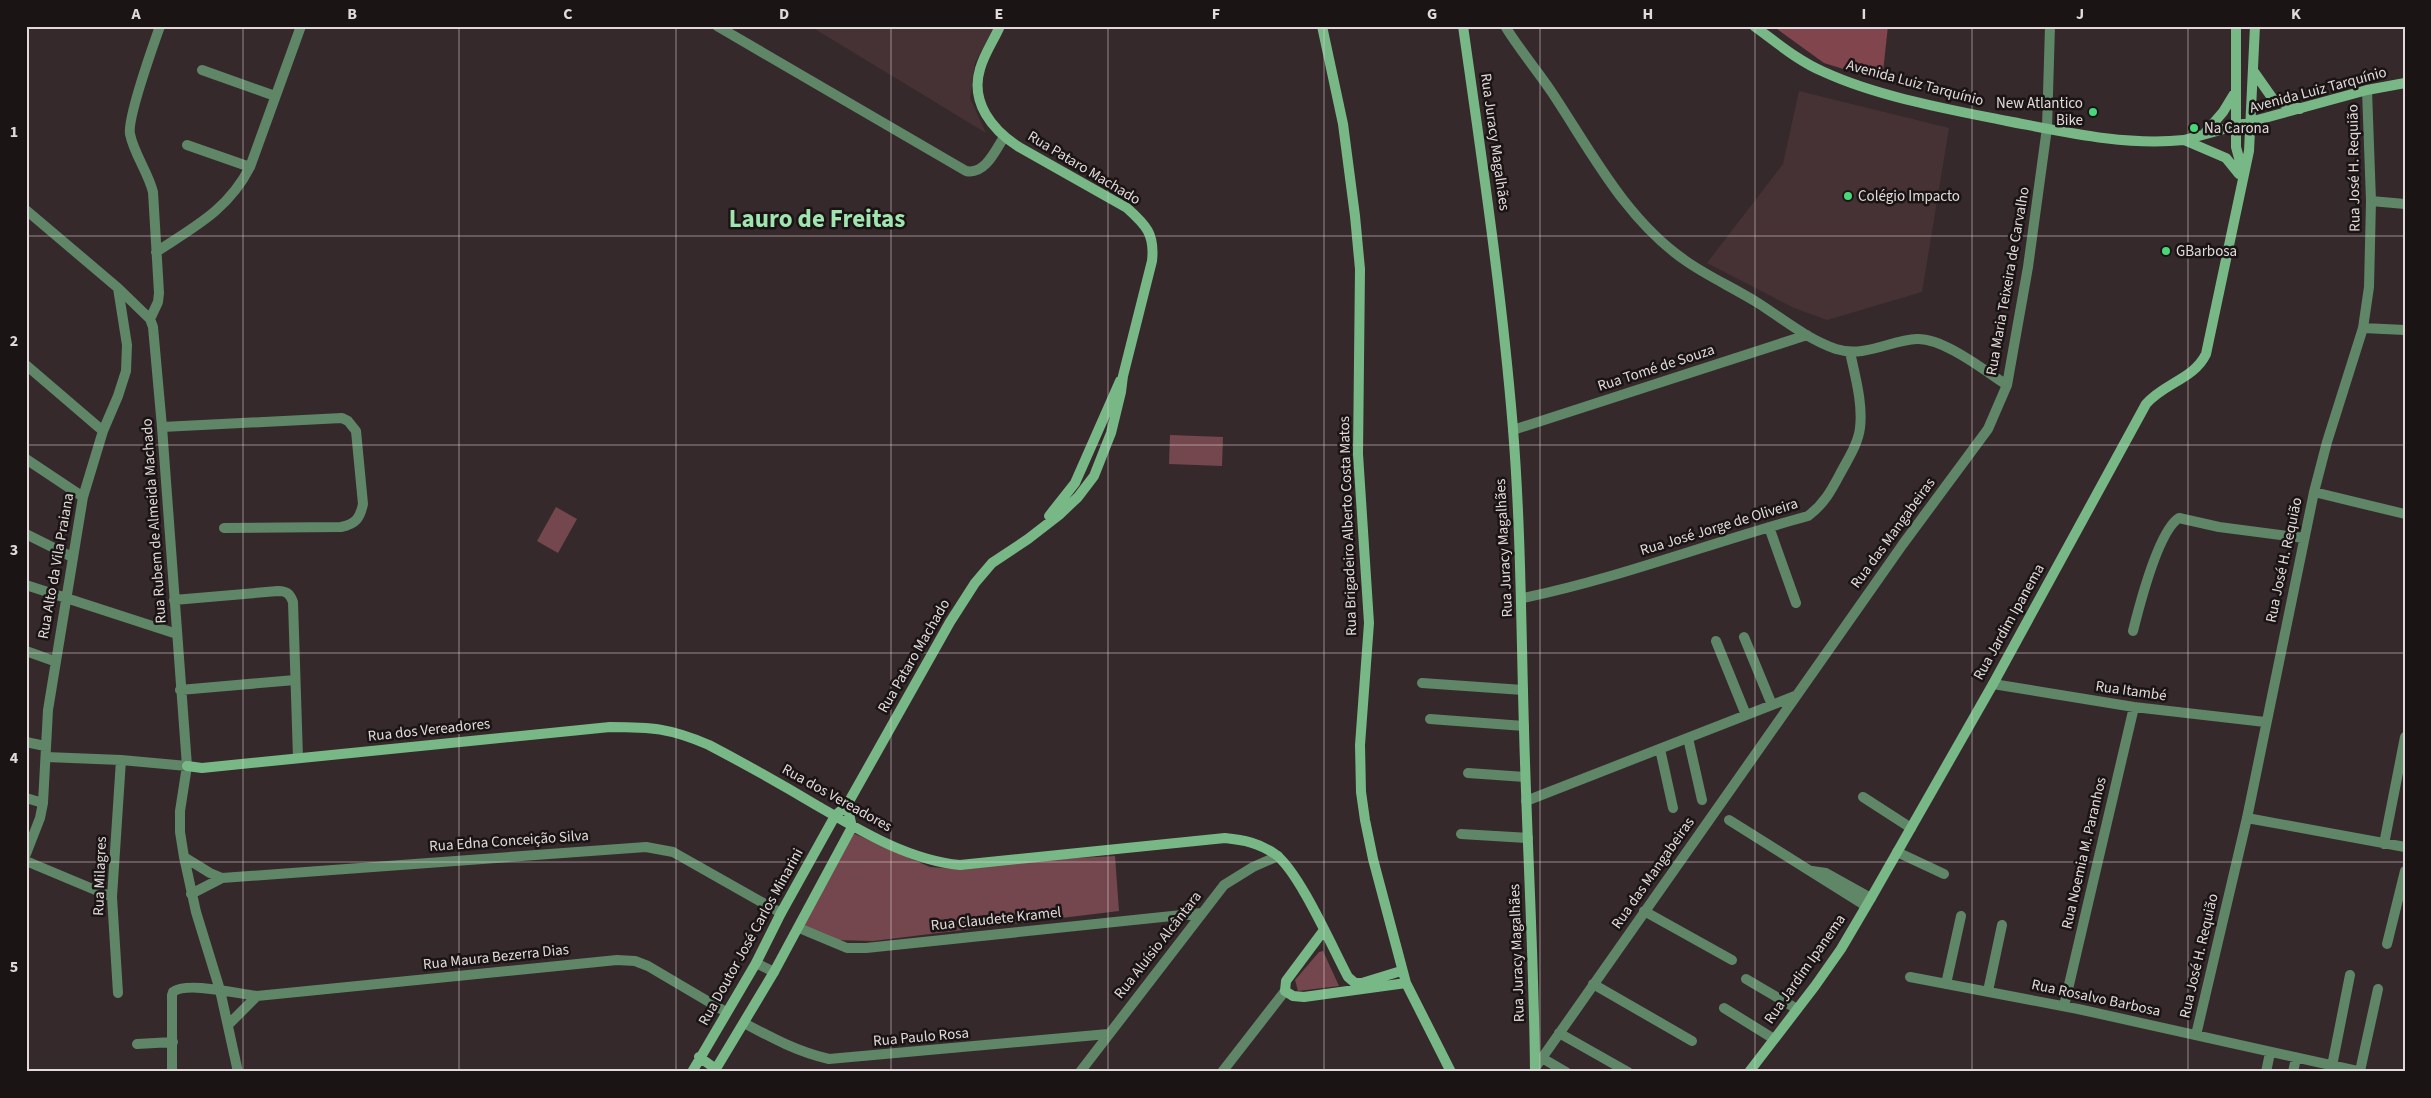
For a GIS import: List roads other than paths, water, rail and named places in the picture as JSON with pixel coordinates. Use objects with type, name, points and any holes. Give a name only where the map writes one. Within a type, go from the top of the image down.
[{"type":"street","points":[[26,210],[118,288],[150,319],[158,302],[159,293],[153,192],[150,179],[132,142],[130,120],[160,26]]},
{"type":"street","points":[[156,252],[219,209],[240,188],[250,167],[301,26]]},
{"type":"street","points":[[717,26],[966,171],[977,171],[984,167],[1004,137]]},
{"type":"street","name":"Rua Pataro Machado","points":[[835,816],[846,805],[950,622],[975,584],[992,563],[1028,539],[1078,497],[1094,476],[1105,450],[1121,392],[1123,376],[1152,261],[1153,246],[1150,234],[1141,220],[1126,208],[1004,137],[985,116],[977,85],[980,68],[1000,26]]},
{"type":"street","name":"Rua Brigadeiro Alberto Costa Matos","points":[[1322,26],[1343,124],[1356,216],[1360,269],[1358,454],[1369,623],[1360,745],[1362,792],[1373,859],[1406,983],[1451,1072]]},
{"type":"street","name":"Rua Juracy Magalhães","points":[[1462,26],[1486,174],[1513,430],[1523,598],[1525,777],[1535,1070]]},
{"type":"street","name":"Rua Maria Teixeira de Carvalho","points":[[1504,26],[1550,90],[1602,172],[1632,210],[1660,239],[1686,261],[1756,302],[1807,335],[1836,349],[1850,352],[1871,350],[1916,339],[1926,340],[1943,346],[2007,385],[2028,266],[2047,128],[2050,26]]},
{"type":"street","name":"Avenida Luiz Tarquínio","points":[[1754,26],[1809,65],[1842,80],[1949,109],[2119,140],[2161,142],[2184,140],[2252,123],[2367,90],[2405,83]]},
{"type":"street","name":"Rua Jardim Ipanema","points":[[2236,26],[2235,127],[2238,158],[2243,175]]},
{"type":"street","name":"Rua Jardim Ipanema","points":[[1749,1072],[1841,949],[1869,902],[1992,684],[2146,404],[2161,389],[2193,372],[2201,364],[2206,354],[2249,151],[2252,123],[2255,26]]},
{"type":"street","points":[[202,70],[275,96]]},
{"type":"street","points":[[2254,72],[2274,99],[2301,109]]},
{"type":"street","name":"Rua José H. Requião","points":[[2196,1035],[2247,818],[2265,722],[2314,492],[2326,442],[2363,328],[2370,280],[2371,200],[2367,90]]},
{"type":"street","points":[[2204,135],[2223,112],[2235,93]]},
{"type":"street","points":[[2184,140],[2226,158],[2243,175]]},
{"type":"street","points":[[187,145],[250,167]]},
{"type":"street","points":[[2371,200],[2405,204]]},
{"type":"street","name":"Rua Alto da Vila Praiana","points":[[26,854],[44,803],[46,751],[54,661],[83,497],[102,432],[118,396],[127,360],[127,345],[118,288]]},
{"type":"street","name":"Rua Rubem de Almeida Machado","points":[[150,319],[153,326],[162,427],[187,766],[180,811],[180,832],[191,894],[220,990],[237,1071]]},
{"type":"street","points":[[2363,328],[2405,330]]},
{"type":"street","name":"Rua Tomé de Souza","points":[[1513,430],[1807,335]]},
{"type":"street","name":"Rua José Jorge de Oliveira","points":[[1523,598],[1560,590],[1641,567],[1808,516],[1820,507],[1829,495],[1854,446],[1860,429],[1861,412],[1850,352]]},
{"type":"street","points":[[26,364],[102,432]]},
{"type":"street","name":"Rua Pataro Machado","points":[[1028,539],[1065,498],[1085,464],[1094,439],[1123,376]]},
{"type":"street","name":"Rua das Mangabeiras","points":[[1535,1070],[1644,911],[1903,544],[1988,429],[2007,385]]},
{"type":"street","points":[[162,427],[342,418],[348,421],[356,431],[363,504],[361,514],[355,522],[341,527],[224,528]]},
{"type":"street","points":[[1094,439],[1105,450]]},
{"type":"street","points":[[26,459],[83,497]]},
{"type":"street","points":[[1085,464],[1094,476]]},
{"type":"street","points":[[2314,492],[2405,514]]},
{"type":"street","points":[[2133,631],[2149,574],[2171,524],[2179,518],[2219,527],[2304,538]]},
{"type":"street","points":[[1769,527],[1796,603]]},
{"type":"street","points":[[26,534],[72,557]]},
{"type":"street","points":[[26,585],[177,634]]},
{"type":"street","points":[[174,600],[285,591],[290,595],[293,602],[298,758]]},
{"type":"street","points":[[1744,637],[1772,705]]},
{"type":"street","points":[[1716,641],[1746,715]]},
{"type":"street","points":[[26,651],[54,661]]},
{"type":"street","points":[[180,690],[295,680]]},
{"type":"street","points":[[1422,682],[1523,690]]},
{"type":"street","name":"Rua Itambé","points":[[1992,684],[2134,707],[2265,722]]},
{"type":"street","points":[[1526,801],[1796,696]]},
{"type":"street","name":"Rua Noemia M. Paranhos","points":[[2064,1006],[2134,707]]},
{"type":"street","points":[[1430,719],[1524,726]]},
{"type":"street","name":"Rua dos Vereadores","points":[[187,766],[202,768],[610,727],[652,727],[685,735],[709,745],[852,827],[906,852],[936,863],[960,865],[1225,838],[1250,841],[1278,856],[1298,882],[1348,977],[1355,983],[1362,983],[1402,970]]},
{"type":"street","points":[[2384,844],[2405,736]]},
{"type":"street","points":[[1688,738],[1702,800]]},
{"type":"street","points":[[26,742],[46,751],[187,766]]},
{"type":"street","points":[[1660,749],[1673,808]]},
{"type":"street","name":"Rua Milagres","points":[[118,993],[112,897],[121,760]]},
{"type":"street","points":[[1468,773],[1525,777]]},
{"type":"street","points":[[1863,797],[1911,828]]},
{"type":"street","points":[[26,798],[44,803]]},
{"type":"street","points":[[699,1058],[715,1070],[774,972],[852,827],[846,805]]},
{"type":"street","name":"Rua Doutor José Carlos Minarini","points":[[692,1072],[756,963],[781,913],[835,816]]},
{"type":"street","points":[[2247,818],[2405,848]]},
{"type":"street","points":[[1729,820],[1812,871],[1826,872],[1869,902]]},
{"type":"street","points":[[1461,834],[1528,838]]},
{"type":"street","name":"Rua Edna Conceição Silva","points":[[191,894],[222,878],[646,847],[673,852],[781,913]]},
{"type":"street","points":[[1897,852],[1944,874]]},
{"type":"street","name":"Rua Aluísio Alcântara","points":[[1080,1072],[1201,913],[1224,886],[1253,867],[1278,856]]},
{"type":"street","points":[[184,857],[222,878]]},
{"type":"street","points":[[26,861],[112,897]]},
{"type":"street","points":[[2387,944],[2405,871]]},
{"type":"street","points":[[1644,911],[1732,960]]},
{"type":"street","name":"Rua Claudete Kramel","points":[[799,928],[847,948],[866,948],[1201,913]]},
{"type":"street","points":[[1946,984],[1961,916]]},
{"type":"street","points":[[1988,992],[2002,925]]},
{"type":"street","points":[[1222,1072],[1285,990],[1286,981],[1324,930]]},
{"type":"street","name":"Rua Maura Bezerra Dias","points":[[174,1042],[172,992],[180,988],[220,990],[257,996],[617,960],[635,961],[648,966],[726,1012]]},
{"type":"street","points":[[756,963],[774,972]]},
{"type":"street","points":[[2332,1066],[2350,975]]},
{"type":"street","name":"Rua Rosalvo Barbosa","points":[[1910,977],[2064,1006],[2361,1072]]},
{"type":"street","points":[[1746,979],[1797,1009]]},
{"type":"street","points":[[1285,990],[1294,996],[1304,997],[1406,983]]},
{"type":"street","points":[[1593,984],[1692,1041]]},
{"type":"street","points":[[2361,1072],[2378,989]]},
{"type":"street","points":[[228,1025],[257,996]]},
{"type":"street","points":[[1724,1008],[1774,1038]]},
{"type":"street","name":"Rua Paulo Rosa","points":[[744,1023],[789,1046],[830,1059],[1108,1034]]},
{"type":"street","points":[[1560,1033],[1628,1072]]},
{"type":"street","points":[[137,1044],[174,1042],[172,1072]]},
{"type":"street","points":[[2266,1072],[2270,1053]]},
{"type":"street","points":[[1542,1058],[1566,1072]]},
{"type":"street","points":[[2293,1072],[2296,1058]]},
{"type":"place","name":"New Atlantico Bike","points":[[2093,112]]},
{"type":"place","name":"Na Carona","points":[[2194,128]]},
{"type":"place","name":"Colégio Impacto","points":[[1848,196]]},
{"type":"place","name":"GBarbosa","points":[[2166,251]]},
{"type":"district","name":"Lauro de Freitas","points":[[817,219]]}]
